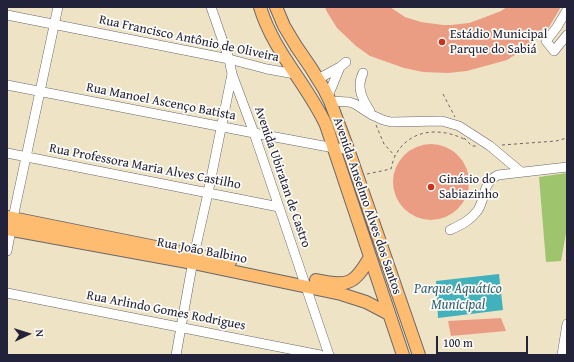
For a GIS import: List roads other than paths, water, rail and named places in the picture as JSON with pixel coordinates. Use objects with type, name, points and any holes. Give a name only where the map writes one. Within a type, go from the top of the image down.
[{"type":"main road","name":"Avenida Anselmo Alves dos Santos","points":[[260,7],[279,49],[311,97],[326,125],[403,355]]},
{"type":"main road","name":"Avenida Anselmo Alves dos Santos","points":[[276,7],[292,40],[329,98],[419,355]]},
{"type":"main road","name":"Rua João Balbino","points":[[9,224],[194,259],[305,282],[366,302],[389,314]]},
{"type":"main road","name":"Rua João Balbino","points":[[305,282],[341,284],[349,282],[358,276],[370,257]]},
{"type":"street","points":[[7,251],[9,224],[41,92],[58,7]]},
{"type":"street","name":"Avenida Ubiratan de Castro","points":[[211,7],[232,74],[254,133],[329,355]]},
{"type":"street","points":[[567,10],[557,27],[546,41],[554,51],[567,35]]},
{"type":"street","name":"Rua Francisco Antônio de Oliveira","points":[[7,14],[295,74]]},
{"type":"street","points":[[318,79],[343,65],[329,98],[355,104],[371,114],[391,122],[442,121],[459,126],[490,146],[521,172]]},
{"type":"street","points":[[363,73],[360,79],[361,93],[371,114]]},
{"type":"street","points":[[176,355],[232,74]]},
{"type":"street","name":"Rua Manoel Ascenço Batista","points":[[7,85],[222,127],[334,148],[348,149]]},
{"type":"street","name":"Rua Professora Maria Alves Castilho","points":[[7,153],[279,206]]},
{"type":"street","points":[[450,230],[467,221],[478,209],[492,178],[498,175],[567,167]]},
{"type":"street","name":"Rua Arlindo Gomes Rodrigues","points":[[7,293],[320,355]]},
{"type":"street","points":[[562,355],[567,324]]},
{"type":"water","name":"Parque Aquático Municipal","points":[[499,274],[503,310],[438,318],[436,281]]},
{"type":"place","name":"Estádio Municipal Parque do Sabiá","points":[[442,42]]},
{"type":"place","name":"Ginásio do Sabiazinho","points":[[431,187]]}]
